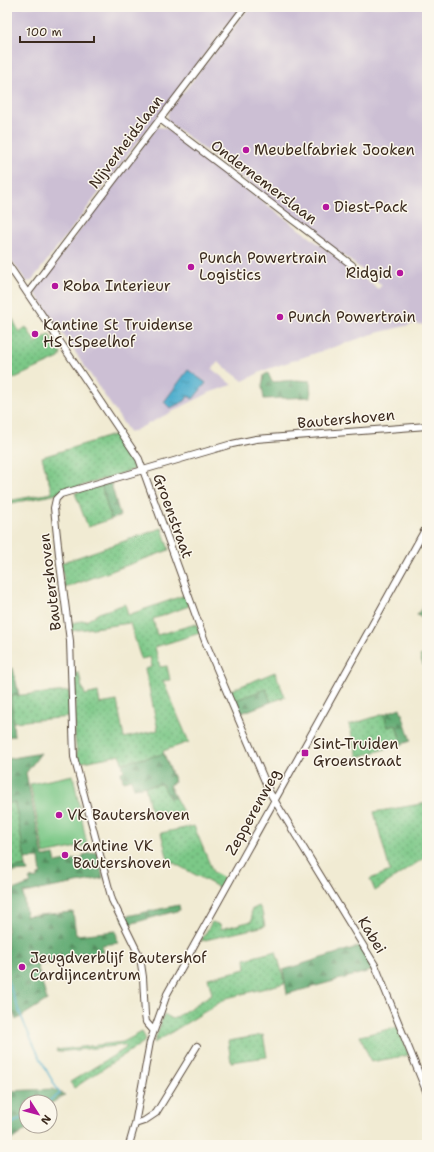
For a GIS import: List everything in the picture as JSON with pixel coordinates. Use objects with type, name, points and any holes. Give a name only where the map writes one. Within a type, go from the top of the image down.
[{"type":"street","name":"Nijverheidslaan","points":[[28,293],[245,7]]},
{"type":"street","name":"Ondernemerslaan","points":[[160,119],[352,265]]},
{"type":"street","name":"Groenstraat","points":[[7,263],[139,459],[204,641],[274,801]]},
{"type":"street","name":"Bautershoven","points":[[153,1030],[146,1022],[140,957],[112,900],[74,757],[70,641],[54,503],[61,494],[232,444],[256,439],[427,426]]},
{"type":"street","name":"Zepperenweg","points":[[129,1145],[135,1124],[153,1030],[177,974],[427,526]]},
{"type":"street","name":"Kabei","points":[[274,801],[375,965],[427,1093]]},
{"type":"street","points":[[135,1124],[144,1121],[156,1113],[197,1046]]},
{"type":"shaded area","points":[[7,7],[241,7],[36,275],[31,281],[27,282],[7,254]]},
{"type":"shaded area","points":[[250,7],[427,7],[427,325],[414,324],[376,333],[265,370],[243,381],[218,362],[212,369],[232,385],[211,392],[130,433],[35,293],[36,288],[157,127],[166,128],[378,289],[382,285],[167,121],[168,112]]},
{"type":"green space","points":[[13,319],[19,332],[26,327],[36,343],[49,334],[61,354],[59,358],[8,381],[7,322]]},
{"type":"green space","points":[[268,373],[272,382],[296,380],[310,381],[311,397],[264,399],[262,387],[264,375]]},
{"type":"green space","points":[[117,434],[136,468],[135,469],[53,495],[7,504],[7,501],[52,493],[42,457]]},
{"type":"green space","points":[[111,483],[120,516],[111,519],[101,485]]},
{"type":"green space","points":[[101,485],[111,519],[88,527],[75,493]]},
{"type":"green space","points":[[162,528],[169,550],[65,588],[61,563]]},
{"type":"green space","points":[[185,595],[189,606],[153,619],[157,635],[196,624],[200,633],[155,647],[160,667],[167,666],[170,680],[163,681],[189,742],[163,751],[164,754],[122,763],[120,755],[78,763],[75,737],[75,673],[79,673],[85,695],[98,692],[100,704],[117,701],[124,738],[158,730],[145,669],[152,667],[150,657],[141,659],[130,623],[71,631],[70,623],[88,620],[99,613],[125,604],[128,615]]},
{"type":"green space","points":[[427,601],[427,621],[417,615]]},
{"type":"green space","points":[[427,653],[427,664],[423,665],[420,656]]},
{"type":"green space","points":[[13,668],[19,695],[11,696],[14,736],[7,737],[7,669]]},
{"type":"green space","points":[[275,672],[285,697],[271,702],[266,689],[233,701],[229,691]]},
{"type":"green space","points":[[266,689],[271,702],[239,714],[233,701]]},
{"type":"green space","points":[[69,691],[70,717],[13,722],[11,696]]},
{"type":"green space","points":[[400,708],[411,741],[402,744],[396,725],[388,727],[384,714]]},
{"type":"green space","points":[[384,714],[388,727],[396,725],[402,744],[358,757],[349,725]]},
{"type":"green space","points":[[41,753],[26,773],[43,857],[54,855],[56,863],[83,858],[83,855],[97,852],[103,878],[23,893],[26,916],[73,912],[76,935],[116,931],[118,943],[102,945],[104,952],[37,965],[47,1000],[16,1020],[12,1010],[7,1011],[7,870],[26,866],[28,871],[12,872],[10,888],[13,890],[31,883],[29,879],[38,878],[38,875],[41,874],[39,858],[25,859],[15,803],[7,803],[7,759]]},
{"type":"green space","points":[[164,754],[175,782],[169,785],[175,797],[170,799],[162,784],[134,788],[131,779],[123,781],[121,772],[124,771],[122,763]]},
{"type":"green space","name":"VK Bautershoven","points":[[73,775],[87,845],[44,854],[30,784]]},
{"type":"green space","points":[[162,784],[170,799],[175,797],[183,812],[153,819],[145,786]]},
{"type":"green space","points":[[15,802],[26,866],[7,870],[7,803]]},
{"type":"green space","points":[[427,803],[427,856],[375,891],[370,879],[390,871],[374,812]]},
{"type":"green space","points":[[194,826],[213,872],[226,879],[220,888],[168,860],[161,833]]},
{"type":"green space","points":[[179,905],[180,910],[126,925],[122,917]]},
{"type":"green space","points":[[259,906],[265,926],[201,941],[212,922],[221,925],[221,929],[252,921],[251,910]]},
{"type":"green space","points":[[360,946],[374,970],[287,994],[283,970]]},
{"type":"green space","points":[[276,951],[285,983],[227,998],[154,1043],[164,1014],[173,1019],[212,994],[208,978],[246,969],[245,959]]},
{"type":"green space","points":[[398,1027],[409,1055],[371,1062],[360,1036]]},
{"type":"green space","points":[[142,1032],[145,1037],[144,1042],[74,1088],[70,1082],[126,1048],[125,1045],[57,1052],[56,1050],[123,1042]]},
{"type":"green space","points":[[263,1035],[267,1057],[231,1062],[228,1041]]},
{"type":"green space","points":[[53,1089],[65,1095],[58,1099],[58,1094],[18,1094],[18,1134],[20,1134],[7,1143],[7,1091]]},
{"type":"water","points":[[188,370],[206,383],[193,399],[188,396],[185,401],[170,408],[164,402]]},
{"type":"waterway","points":[[7,979],[30,1038],[60,1094],[58,1095]]},
{"type":"waterway","points":[[7,1127],[18,1120]]},
{"type":"place","name":"Meubelfabriek Jooken","points":[[246,150]]},
{"type":"place","name":"Diest-Pack","points":[[326,207]]},
{"type":"place","name":"Punch Powertrain Logistics","points":[[191,267]]},
{"type":"place","name":"Ridgid","points":[[400,273]]},
{"type":"place","name":"Roba Interieur","points":[[55,286]]},
{"type":"place","name":"Punch Powertrain","points":[[280,317]]},
{"type":"place","name":"Kantine St Truidense HS tSpeelhof","points":[[35,334]]},
{"type":"place","name":"Sint-Truiden Groenstraat","points":[[305,753]]},
{"type":"place","name":"VK Bautershoven","points":[[59,815]]},
{"type":"place","name":"Kantine VK Bautershoven","points":[[65,855]]},
{"type":"place","name":"Jeugdverblijf Bautershof Cardijncentrum","points":[[22,967]]}]
